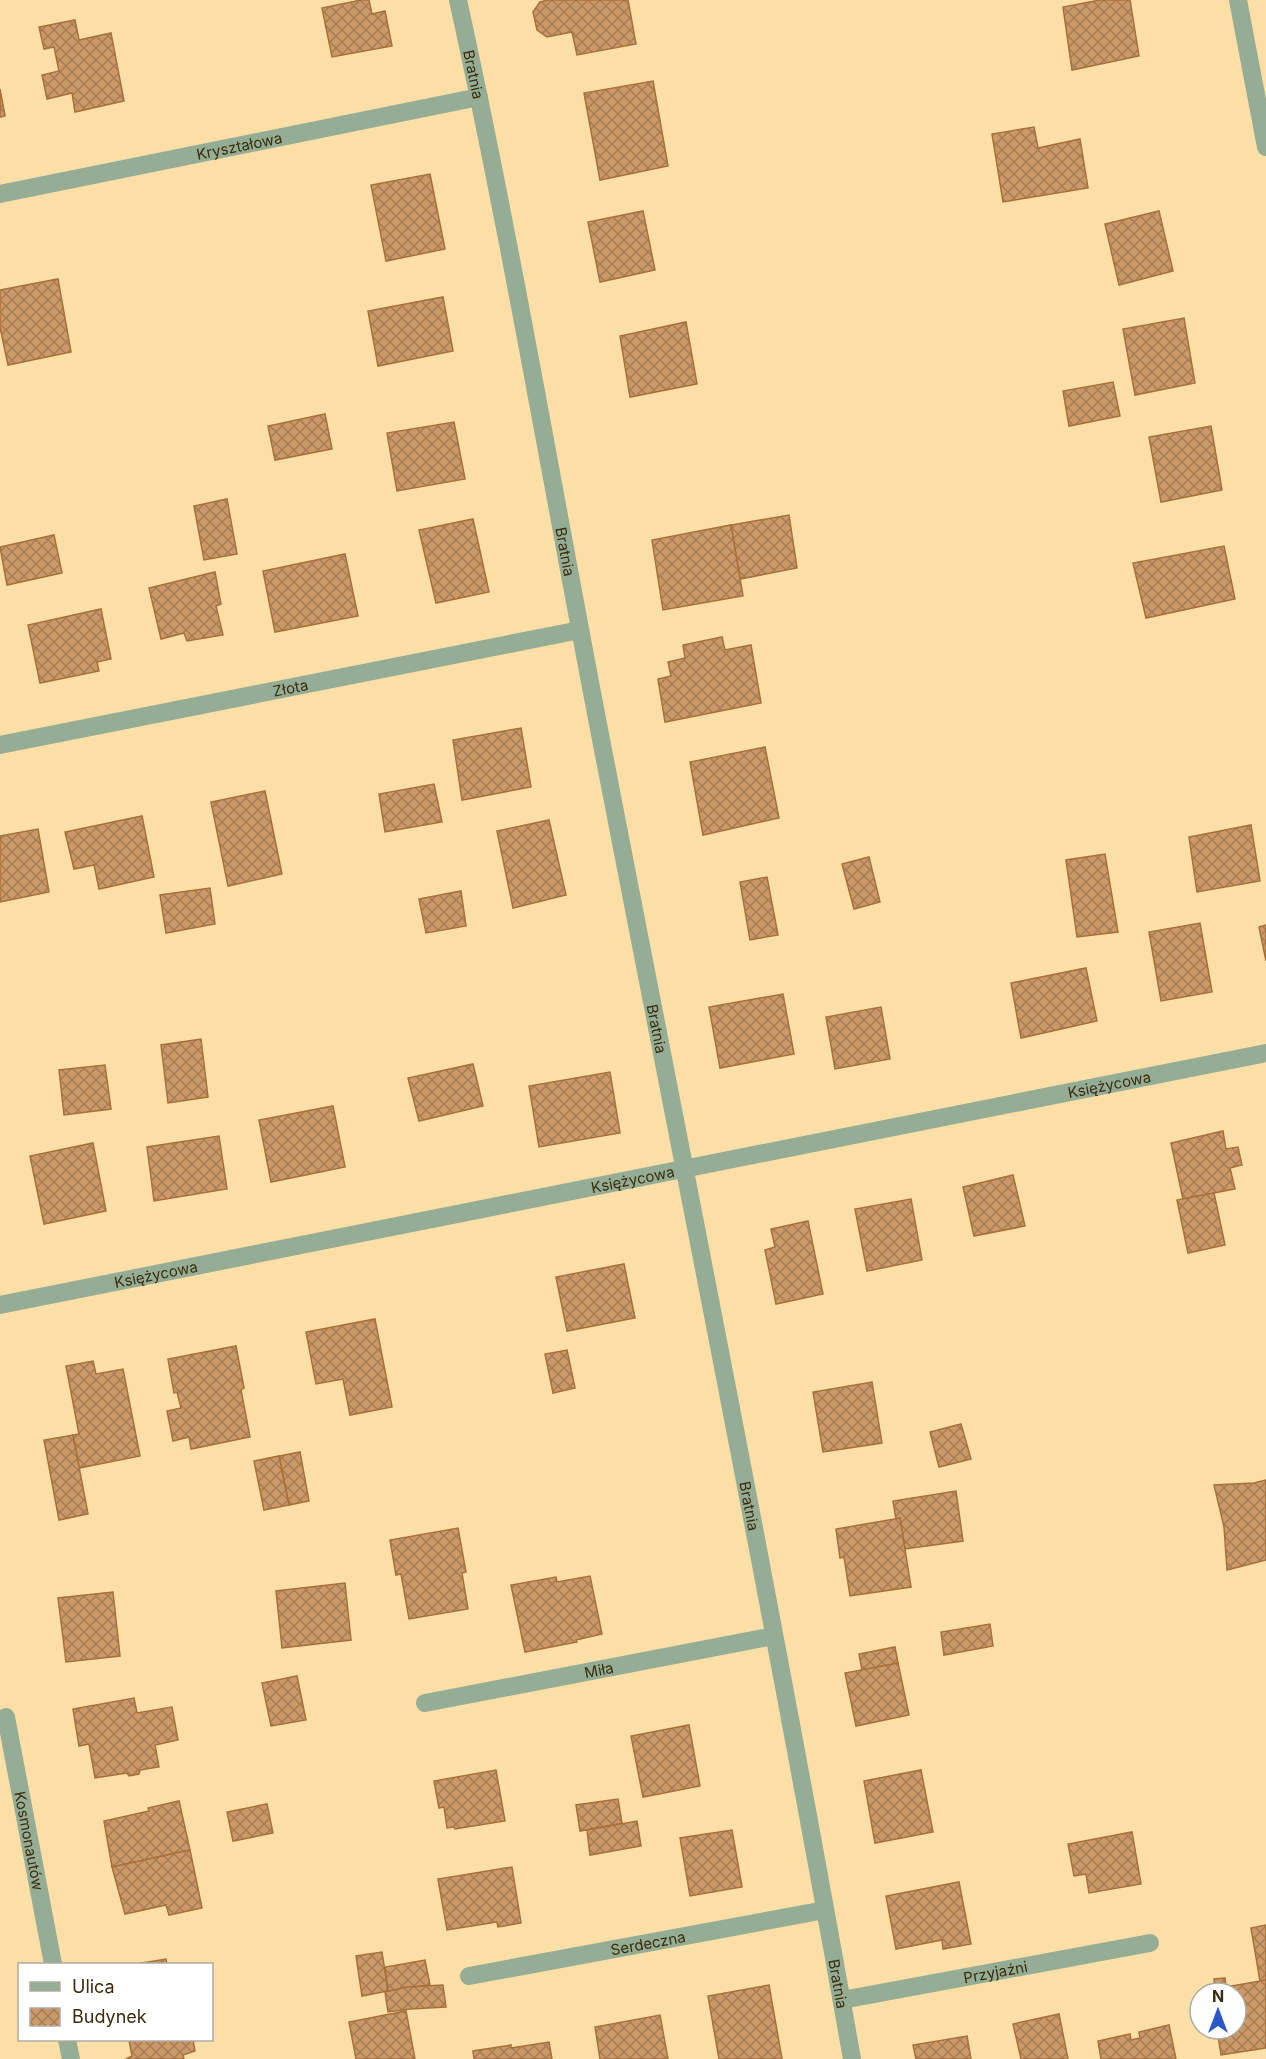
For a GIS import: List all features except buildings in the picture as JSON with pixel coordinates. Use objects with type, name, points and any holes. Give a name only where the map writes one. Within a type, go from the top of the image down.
[{"type":"street","name":"Bratnia","points":[[458,0],[479,97],[774,1636],[852,2059]]},
{"type":"street","points":[[1238,0],[1266,147]]},
{"type":"street","name":"Kryształowa","points":[[0,194],[479,97]]},
{"type":"street","name":"Złota","points":[[0,745],[580,630]]},
{"type":"street","name":"Księżycowa","points":[[0,1305],[1266,1053]]},
{"type":"street","name":"Miła","points":[[424,1703],[774,1636]]},
{"type":"street","name":"Kosmonautów","points":[[6,1717],[53,1963]]},
{"type":"street","name":"Serdeczna","points":[[469,1976],[825,1910]]},
{"type":"street","name":"Przyjaźni","points":[[842,2000],[1150,1943]]},
{"type":"street","points":[[67,2041],[71,2059]]}]
